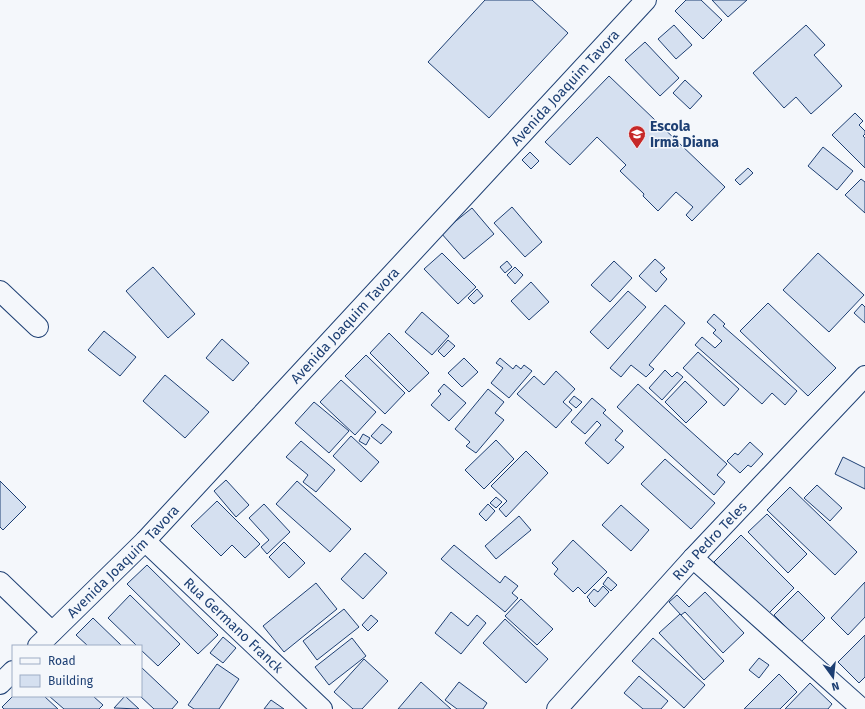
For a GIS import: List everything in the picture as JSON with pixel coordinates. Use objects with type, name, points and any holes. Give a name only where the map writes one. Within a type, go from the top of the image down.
[{"type":"street","name":"Avenida Joaquim Tavora","points":[[39,645],[145,541],[646,0]]},
{"type":"street","points":[[0,291],[38,327]]},
{"type":"street","name":"Rua Pedro Teles","points":[[557,709],[693,558],[865,376]]},
{"type":"street","name":"Rua Germano Franck","points":[[145,541],[322,709]]},
{"type":"street","points":[[693,558],[862,709]]},
{"type":"street","points":[[0,582],[52,632]]},
{"type":"street","points":[[0,684],[12,672]]},
{"type":"building","points":[[485,0],[532,0],[568,33],[489,118],[428,62]]},
{"type":"building","points":[[686,0],[701,0],[722,20],[703,39],[675,11]]},
{"type":"building","points":[[712,0],[747,0],[728,17]]},
{"type":"building","points":[[674,25],[692,45],[676,59],[658,39]]},
{"type":"building","points":[[806,25],[825,45],[814,55],[842,86],[811,114],[796,97],[784,108],[753,73]]},
{"type":"building","points":[[645,42],[679,78],[660,96],[625,60]]},
{"type":"building","points":[[609,76],[725,187],[692,221],[686,215],[693,207],[676,192],[658,211],[643,196],[644,194],[620,171],[626,165],[597,137],[570,165],[545,142]]},
{"type":"building","points":[[685,80],[702,96],[690,109],[673,93]]},
{"type":"building","points":[[855,113],[863,121],[859,125],[865,131],[863,136],[865,138],[865,168],[832,135]]},
{"type":"building","points":[[823,147],[853,171],[837,190],[808,166]]},
{"type":"building","points":[[530,152],[539,161],[531,169],[522,160]]},
{"type":"building","points":[[748,168],[753,173],[740,185],[735,180]]},
{"type":"building","points":[[861,179],[865,182],[865,213],[845,195]]},
{"type":"building","points":[[512,207],[542,242],[525,257],[494,223]]},
{"type":"building","points":[[472,208],[494,234],[464,259],[441,233]]},
{"type":"building","points":[[442,253],[476,287],[458,304],[424,269]]},
{"type":"building","points":[[818,253],[864,295],[829,332],[783,290]]},
{"type":"building","points":[[655,259],[665,268],[660,272],[667,279],[656,292],[639,276]]},
{"type":"building","points":[[507,261],[512,267],[505,273],[500,267]]},
{"type":"building","points":[[614,261],[632,278],[610,302],[591,285]]},
{"type":"building","points":[[153,267],[195,314],[168,338],[126,291]]},
{"type":"building","points":[[515,267],[523,275],[515,284],[507,275]]},
{"type":"building","points":[[531,282],[549,302],[529,320],[511,301]]},
{"type":"building","points":[[477,289],[483,296],[474,304],[468,298]]},
{"type":"building","points":[[628,291],[646,307],[608,349],[590,332]]},
{"type":"building","points":[[768,303],[836,368],[808,396],[740,331]]},
{"type":"building","points":[[862,304],[865,307],[865,323],[854,313]]},
{"type":"building","points":[[665,305],[685,323],[649,365],[654,369],[646,377],[631,365],[621,377],[610,368]]},
{"type":"building","points":[[422,312],[449,336],[432,355],[405,332]]},
{"type":"building","points":[[714,314],[725,324],[723,326],[797,391],[785,405],[772,393],[762,404],[695,345],[702,337],[715,348],[722,341],[713,333],[716,330],[707,322]]},
{"type":"building","points":[[104,331],[136,357],[120,376],[88,350]]},
{"type":"building","points":[[389,333],[429,373],[409,392],[370,353]]},
{"type":"building","points":[[222,339],[249,363],[233,381],[206,358]]},
{"type":"building","points":[[448,340],[455,346],[444,357],[438,351]]},
{"type":"building","points":[[698,352],[739,389],[724,406],[683,368]]},
{"type":"building","points":[[366,355],[405,393],[385,414],[345,376]]},
{"type":"building","points":[[464,358],[478,372],[462,387],[448,373]]},
{"type":"building","points":[[500,358],[513,369],[516,365],[521,369],[524,365],[532,371],[509,398],[491,383],[503,368],[496,363]]},
{"type":"building","points":[[665,370],[672,377],[677,372],[683,377],[662,400],[649,388]]},
{"type":"building","points":[[556,371],[575,389],[563,402],[572,410],[556,428],[517,394],[534,376],[544,385]]},
{"type":"building","points":[[165,375],[209,412],[185,438],[143,401]]},
{"type":"building","points":[[341,380],[376,412],[355,435],[320,402]]},
{"type":"building","points":[[685,381],[707,402],[686,423],[665,402]]},
{"type":"building","points":[[444,384],[466,403],[449,421],[431,405],[441,394],[438,391]]},
{"type":"building","points":[[638,384],[727,464],[717,475],[725,482],[714,495],[617,407]]},
{"type":"building","points":[[488,389],[504,402],[495,413],[504,420],[476,453],[466,446],[470,442],[455,429]]},
{"type":"building","points":[[574,396],[582,402],[576,408],[569,402]]},
{"type":"building","points":[[592,398],[606,410],[603,413],[623,431],[615,440],[624,447],[608,464],[585,443],[601,425],[597,421],[585,434],[571,422]]},
{"type":"building","points":[[314,402],[349,431],[329,453],[295,423]]},
{"type":"building","points":[[382,424],[392,432],[381,444],[371,436]]},
{"type":"building","points":[[363,434],[370,438],[366,445],[359,441]]},
{"type":"building","points":[[351,436],[379,462],[361,482],[333,456]]},
{"type":"building","points":[[496,440],[514,459],[484,489],[465,470]]},
{"type":"building","points":[[301,441],[335,470],[316,492],[303,482],[308,475],[286,457]]},
{"type":"building","points":[[750,442],[763,454],[751,467],[748,465],[740,473],[727,461],[735,453],[738,455]]},
{"type":"building","points":[[526,451],[548,473],[506,517],[499,509],[507,501],[491,486]]},
{"type":"building","points":[[843,457],[865,468],[865,489],[835,474]]},
{"type":"building","points":[[665,459],[715,503],[691,529],[641,484]]},
{"type":"building","points":[[226,480],[249,505],[236,517],[214,491]]},
{"type":"building","points":[[0,481],[26,507],[3,530],[0,527]]},
{"type":"building","points":[[297,481],[351,529],[330,552],[276,504]]},
{"type":"building","points":[[817,485],[842,508],[830,521],[804,498]]},
{"type":"building","points":[[790,487],[857,552],[835,575],[767,510]]},
{"type":"building","points":[[496,497],[502,502],[496,508],[490,503]]},
{"type":"building","points":[[217,501],[260,544],[245,558],[232,545],[221,556],[191,526]]},
{"type":"building","points":[[264,504],[290,532],[267,554],[261,547],[269,540],[249,518]]},
{"type":"building","points":[[488,504],[495,511],[486,521],[479,514]]},
{"type":"building","points":[[621,505],[649,530],[631,551],[602,525]]},
{"type":"building","points":[[767,514],[807,554],[788,573],[748,532]]},
{"type":"building","points":[[519,516],[531,530],[496,559],[485,546]]},
{"type":"building","points":[[741,535],[794,588],[767,615],[714,562]]},
{"type":"building","points":[[573,540],[607,572],[585,594],[578,587],[573,592],[554,574],[558,569],[552,563]]},
{"type":"building","points":[[284,542],[305,563],[289,578],[269,557]]},
{"type":"building","points":[[454,545],[500,583],[505,576],[518,586],[512,593],[518,598],[505,612],[441,559]]},
{"type":"building","points":[[365,553],[387,573],[363,599],[341,579]]},
{"type":"building","points":[[147,565],[218,635],[198,654],[127,584]]},
{"type":"building","points":[[608,577],[617,585],[611,591],[603,584]]},
{"type":"building","points":[[865,582],[865,617],[848,635],[831,618]]},
{"type":"building","points":[[316,583],[337,609],[284,652],[263,626]]},
{"type":"building","points":[[603,586],[609,592],[595,607],[587,597],[594,589],[598,592]]},
{"type":"building","points":[[798,591],[825,618],[801,642],[774,615]]},
{"type":"building","points":[[705,592],[744,633],[723,653],[685,612],[681,615],[669,602],[677,595],[689,607]]},
{"type":"building","points":[[130,595],[180,644],[158,666],[142,651],[142,645],[136,645],[108,618]]},
{"type":"building","points":[[521,599],[553,629],[537,645],[505,616]]},
{"type":"building","points":[[344,609],[359,627],[317,660],[303,641]]},
{"type":"building","points":[[451,612],[468,626],[477,615],[486,623],[461,654],[435,633]]},
{"type":"building","points":[[680,614],[724,661],[704,680],[659,633]]},
{"type":"building","points":[[371,615],[378,621],[368,631],[362,625]]},
{"type":"building","points":[[93,618],[121,645],[87,645],[76,635]]},
{"type":"building","points":[[505,619],[548,659],[526,683],[483,643]]},
{"type":"building","points":[[865,635],[865,677],[859,683],[838,662]]},
{"type":"building","points":[[223,637],[236,648],[223,663],[210,653]]},
{"type":"building","points":[[352,638],[366,656],[329,685],[315,667]]},
{"type":"building","points":[[653,638],[705,685],[684,708],[632,661]]},
{"type":"building","points":[[759,658],[769,665],[759,678],[749,670]]},
{"type":"building","points":[[364,659],[388,681],[362,709],[353,709],[334,692]]},
{"type":"building","points":[[217,664],[239,679],[219,709],[194,709],[188,705]]},
{"type":"building","points":[[142,668],[178,702],[172,709],[154,709],[141,697]]},
{"type":"building","points":[[779,674],[797,692],[780,709],[744,709]]},
{"type":"building","points":[[639,676],[668,701],[661,709],[643,709],[624,693]]},
{"type":"building","points":[[421,682],[451,709],[398,709]]},
{"type":"building","points":[[459,682],[487,703],[483,709],[457,709],[445,700]]},
{"type":"building","points":[[810,683],[832,704],[828,709],[785,709]]},
{"type":"building","points":[[12,697],[45,697],[58,709],[4,709],[2,707]]},
{"type":"building","points":[[50,697],[94,697],[103,705],[99,709],[64,709]]},
{"type":"building","points":[[124,697],[126,697],[139,709],[114,708]]},
{"type":"building","points":[[271,700],[284,709],[264,709]]},
{"type":"place","name":"Escola Irmã Diana","points":[[637,149]]}]
